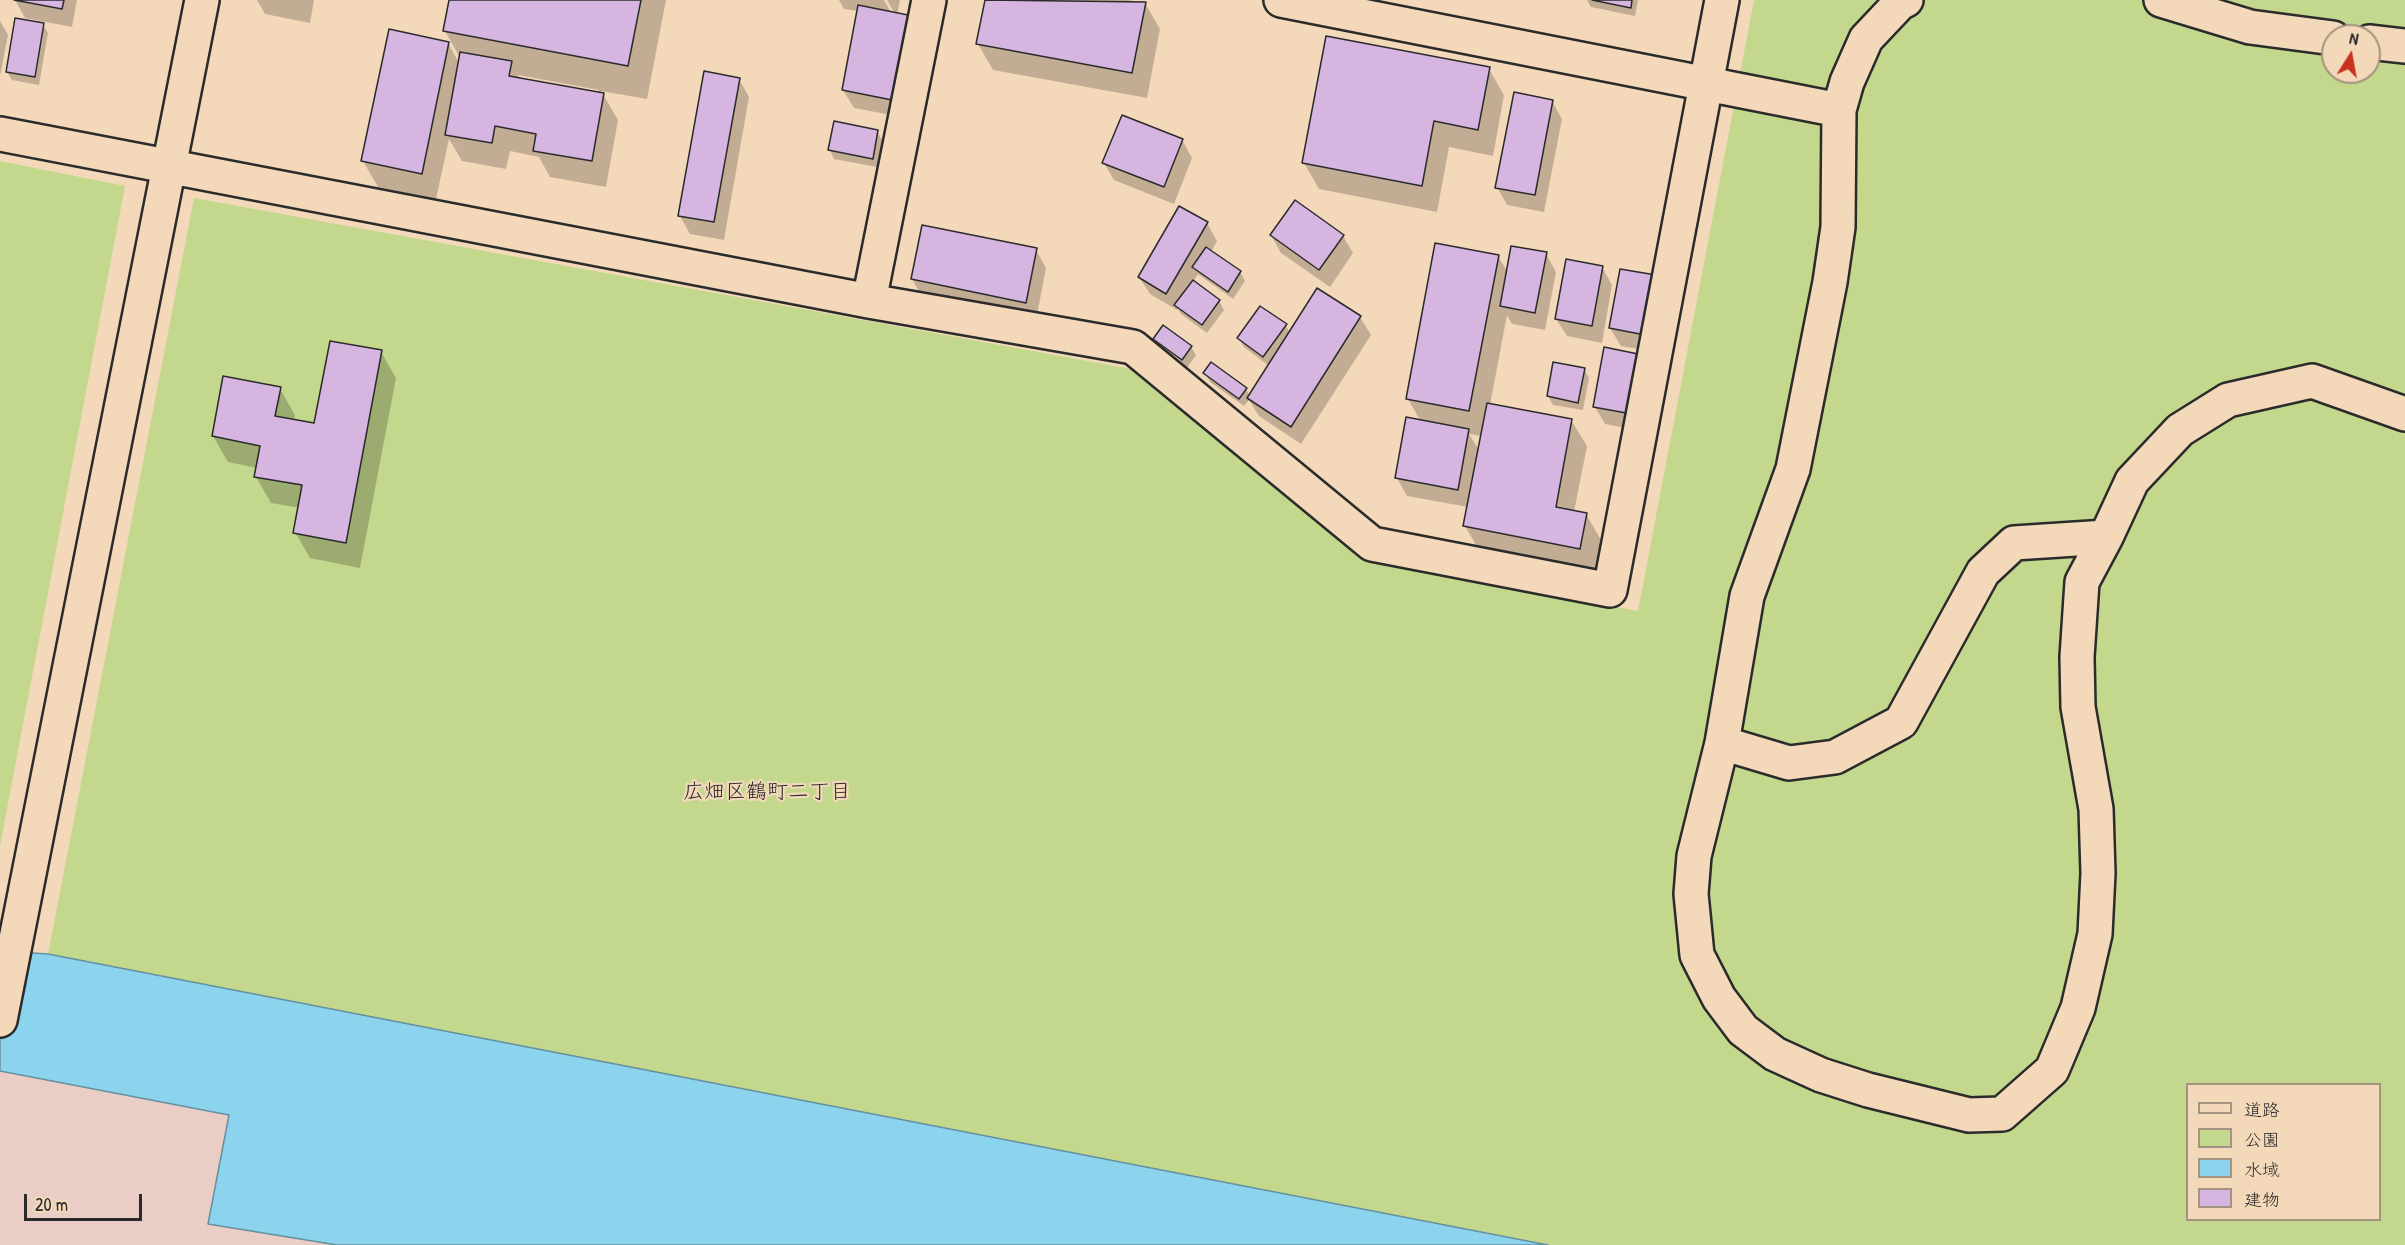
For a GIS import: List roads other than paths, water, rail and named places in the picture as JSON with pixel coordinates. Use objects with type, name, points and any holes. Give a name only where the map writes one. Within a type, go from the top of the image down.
[{"type":"street","points":[[0,1020],[202,0]]},
{"type":"street","points":[[869,301],[929,0]]},
{"type":"street","points":[[1281,0],[1839,110]]},
{"type":"street","points":[[0,134],[869,301],[1133,347],[1372,544],[1610,590],[1722,0]]},
{"type":"street","points":[[1906,0],[1900,3],[1866,39],[1847,82],[1839,110],[1838,227],[1830,282],[1794,469],[1747,596],[1722,743],[1694,856],[1691,894],[1697,955],[1719,998],[1743,1030],[1775,1054],[1821,1075],[1868,1090],[1969,1115],[2002,1114],[2052,1070],[2078,1008],[2095,934],[2098,873],[2096,809],[2078,706],[2077,657],[2082,582],[2132,481],[2180,430],[2228,400],[2312,381],[2405,414]]},
{"type":"street","points":[[2161,0],[2250,27],[2321,36]]},
{"type":"street","points":[[2381,43],[2405,46]]},
{"type":"street","points":[[1722,743],[1789,763],[1835,757],[1901,722],[1983,572],[2014,543],[2106,537]]},
{"type":"water","points":[[0,951],[48,954],[1548,1245],[337,1245],[208,1224],[229,1115],[0,1071]]},
{"type":"district","name":"広畑区鶴町二丁目","points":[[767,792]]}]
